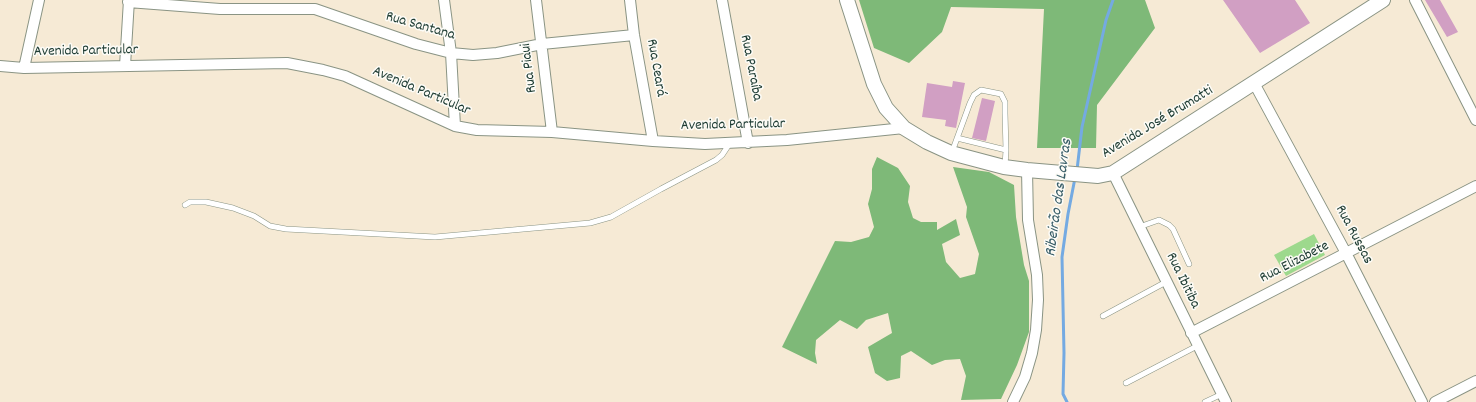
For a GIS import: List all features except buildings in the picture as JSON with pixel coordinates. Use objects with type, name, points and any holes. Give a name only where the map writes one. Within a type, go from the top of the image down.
[{"type":"main road","name":"Avenida José Brumatti","points":[[847,0],[874,84],[886,108],[904,128],[927,142],[951,153],[1004,167],[1098,176],[1113,173],[1379,1]]},
{"type":"street","points":[[24,68],[39,0]]},
{"type":"street","points":[[444,0],[451,53],[455,126]]},
{"type":"street","name":"Rua Piaui","points":[[536,0],[552,132]]},
{"type":"street","name":"Rua Ceará","points":[[630,0],[634,35],[652,141]]},
{"type":"street","name":"Rua Paraíba","points":[[722,0],[748,143]]},
{"type":"street","points":[[1415,0],[1476,120]]},
{"type":"street","points":[[125,66],[128,1]]},
{"type":"street","name":"Rua Santana","points":[[128,1],[221,4],[316,4],[416,44],[451,53],[473,55],[497,53],[542,44],[634,35]]},
{"type":"street","name":"Avenida Particular","points":[[0,66],[24,68],[287,64],[323,70],[345,76],[455,126],[477,130],[552,132],[705,144],[748,143],[904,128]]},
{"type":"street","name":"Rua Russas","points":[[1254,83],[1346,253],[1422,402]]},
{"type":"street","points":[[1013,402],[1025,377],[1032,353],[1038,308],[1037,275],[1028,220],[1028,170]]},
{"type":"street","name":"Rua Ibitiba","points":[[1113,173],[1197,346],[1224,398]]},
{"type":"street","name":"Rua Elizabete","points":[[1191,333],[1476,186]]},
{"type":"street","points":[[1435,402],[1476,381]]},
{"type":"lane","points":[[951,153],[974,95],[981,90],[1001,94],[1005,102],[1006,150],[1004,167]]},
{"type":"lane","points":[[957,138],[1006,150]]},
{"type":"lane","points":[[185,205],[190,202],[206,202],[233,208],[254,216],[270,226],[286,229],[435,236],[590,224],[611,217],[661,188],[716,160],[730,143]]},
{"type":"lane","points":[[1139,227],[1159,220],[1170,225],[1189,264]]},
{"type":"lane","points":[[1103,316],[1166,282]]},
{"type":"lane","points":[[1126,383],[1197,346]]},
{"type":"lane","points":[[1205,402],[1224,398]]},
{"type":"green space","points":[[859,0],[1145,0],[1155,28],[1097,105],[1096,148],[1037,148],[1044,9],[951,7],[942,32],[909,63],[874,48]]},
{"type":"green space","points":[[877,157],[898,168],[910,186],[908,202],[913,218],[921,222],[937,222],[937,230],[956,219],[960,235],[942,244],[946,262],[960,278],[975,274],[979,254],[966,217],[967,207],[953,167],[989,172],[1014,185],[1016,217],[1024,265],[1029,281],[1029,332],[1017,365],[1001,399],[961,400],[966,376],[960,359],[945,360],[932,365],[911,351],[901,356],[900,378],[887,381],[875,373],[868,347],[892,333],[888,313],[866,320],[857,329],[840,320],[816,340],[815,353],[817,364],[782,347],[835,241],[851,242],[869,237],[874,227],[868,204],[872,189],[872,169]]},
{"type":"green space","points":[[1314,234],[1325,255],[1286,276],[1274,255]]},
{"type":"waterway","name":"Ribeirão das Lavras","points":[[1077,170],[1082,127],[1106,20],[1113,0]]},
{"type":"waterway","name":"Ribeirão das Lavras","points":[[1067,402],[1063,394],[1064,353],[1062,257],[1075,178]]}]
